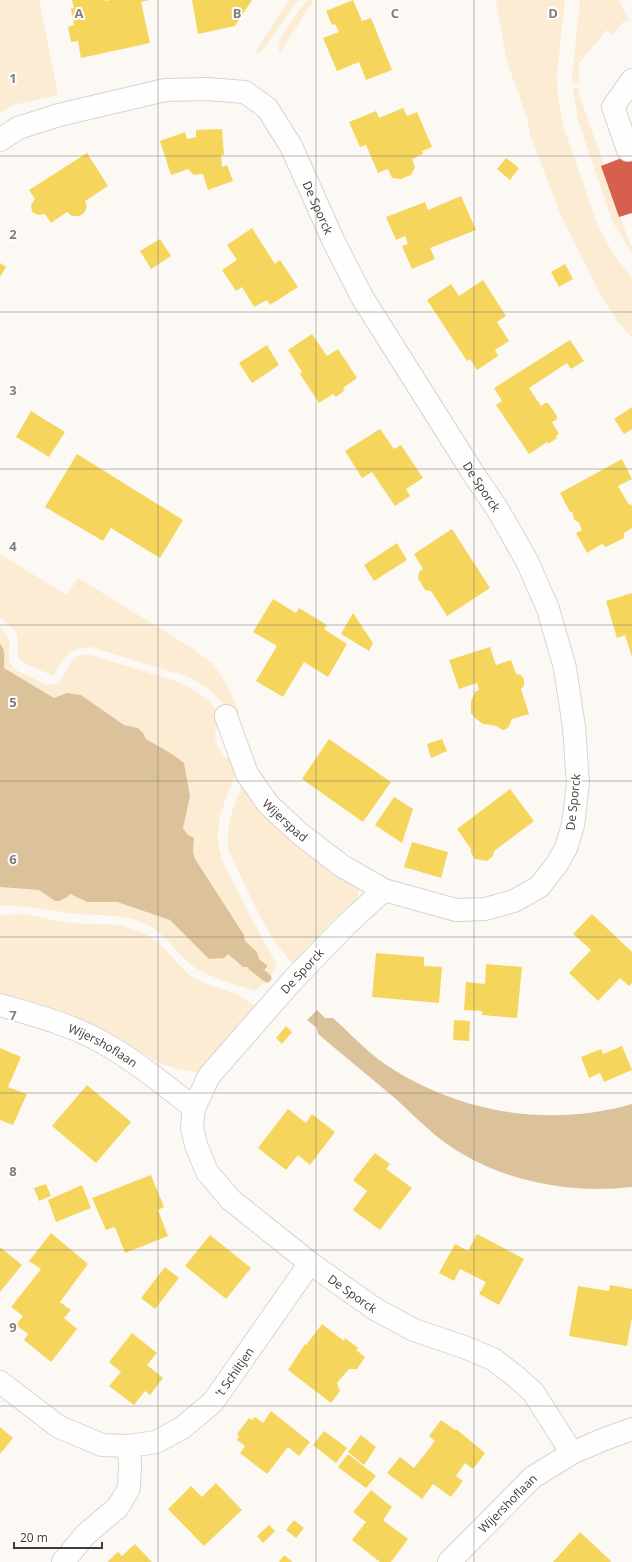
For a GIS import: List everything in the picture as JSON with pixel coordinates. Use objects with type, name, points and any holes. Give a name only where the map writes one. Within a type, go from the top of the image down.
[{"type":"street","points":[[628,150],[613,107],[632,80]]},
{"type":"street","name":"De Sporck","points":[[0,140],[18,128],[59,115],[165,90],[207,89],[245,92],[267,108],[291,146],[333,240],[362,297],[498,510],[527,561],[548,609],[565,668],[574,727],[578,783],[573,825],[566,848],[557,864],[539,887],[514,901],[485,909],[456,910],[384,890],[344,926],[292,981],[209,1076],[194,1108],[192,1127],[196,1145],[207,1172],[231,1200],[310,1263],[375,1309],[414,1330],[464,1347],[493,1359],[533,1392],[572,1453]]},
{"type":"street","name":"Wijerspad","points":[[226,716],[247,774],[268,804],[299,833],[342,866],[384,890]]},
{"type":"street","name":"Wijershoflaan","points":[[0,1005],[70,1027],[101,1042],[153,1076],[194,1108]]},
{"type":"street","name":"'t Schiltjen","points":[[0,1382],[59,1427],[102,1445],[129,1446],[156,1442],[182,1428],[213,1402],[310,1263]]},
{"type":"street","points":[[572,1453],[632,1429]]},
{"type":"street","points":[[63,1562],[85,1535],[118,1507],[129,1488],[129,1446]]},
{"type":"street","name":"Wijershoflaan","points":[[450,1562],[533,1477],[572,1453]]},
{"type":"shaded area","points":[[0,0],[39,0],[58,95],[14,105],[0,113]]},
{"type":"shaded area","points":[[289,0],[298,0],[263,50],[254,54]]},
{"type":"shaded area","points":[[307,0],[314,0],[281,51],[279,51],[279,45],[284,32]]},
{"type":"shaded area","points":[[496,0],[565,0],[557,74],[558,99],[563,125],[597,224],[612,252],[632,278],[632,338],[618,322],[600,294],[561,216],[530,134],[527,118],[511,73],[505,53]]},
{"type":"shaded area","points":[[580,0],[619,0],[630,23],[625,20],[613,35],[607,30],[579,63],[579,83],[572,83],[572,79]]},
{"type":"shaded area","points":[[573,88],[578,88],[604,165],[601,166],[632,248],[632,253],[612,221],[577,117]]},
{"type":"shaded area","points":[[0,554],[67,595],[78,578],[192,648],[213,664],[228,686],[239,712],[231,715],[222,702],[210,690],[189,677],[91,647],[77,649],[68,655],[53,676],[22,662],[18,657],[18,638],[14,630],[0,618]]},
{"type":"shaded area","points":[[0,628],[6,633],[9,639],[9,659],[11,664],[19,672],[42,683],[52,685],[57,683],[61,680],[74,659],[78,656],[87,654],[176,681],[202,696],[214,706],[220,718],[215,734],[217,744],[223,756],[237,761],[239,765],[222,810],[218,829],[218,844],[227,869],[277,965],[268,979],[255,991],[202,972],[183,957],[164,937],[148,925],[139,921],[129,918],[80,914],[26,907],[0,906],[0,887],[39,890],[55,901],[59,901],[70,894],[87,902],[117,902],[170,920],[209,959],[228,954],[243,967],[250,967],[260,977],[269,967],[259,959],[257,952],[245,941],[195,859],[193,852],[194,838],[187,834],[183,827],[172,754],[146,739],[138,728],[124,725],[81,695],[67,693],[54,698],[4,668],[4,652],[0,644]]},
{"type":"shaded area","points":[[0,644],[4,652],[4,668],[54,698],[67,693],[81,695],[124,725],[138,728],[146,739],[172,754],[184,763],[190,796],[183,828],[187,834],[194,838],[193,852],[195,859],[244,935],[245,941],[257,952],[259,959],[268,966],[259,976],[250,967],[243,967],[228,954],[224,958],[209,959],[170,920],[117,902],[87,902],[70,894],[59,901],[55,901],[39,890],[0,887]]},
{"type":"shaded area","points":[[245,777],[359,888],[356,900],[333,920],[293,964],[282,951],[264,924],[228,849],[228,830],[230,821]]},
{"type":"shaded area","points":[[24,914],[69,923],[120,925],[144,933],[159,943],[188,974],[202,982],[238,995],[256,1006],[198,1073],[159,1063],[101,1029],[61,1011],[0,994],[0,915]]},
{"type":"shaded area","points":[[317,1010],[325,1018],[333,1018],[365,1048],[385,1064],[413,1081],[473,1105],[536,1115],[568,1115],[600,1111],[632,1104],[632,1187],[606,1189],[554,1186],[503,1173],[479,1163],[456,1150],[435,1135],[397,1100],[318,1034],[317,1028],[307,1020]]},
{"type":"building: Homes","points":[[72,0],[149,0],[141,2],[150,43],[81,58],[78,41],[71,42],[68,27],[74,25],[71,9],[74,8]]},
{"type":"building: Homes","points":[[192,0],[252,0],[235,26],[198,34]]},
{"type":"building: Homes","points":[[353,0],[362,21],[371,18],[392,70],[366,80],[359,62],[337,71],[323,38],[339,32],[335,24],[332,25],[326,11]]},
{"type":"building: Homes","points":[[403,108],[407,116],[417,112],[432,147],[422,151],[423,154],[412,159],[415,167],[411,175],[401,179],[392,178],[388,169],[378,173],[366,145],[360,147],[349,122],[376,111],[379,118]]},
{"type":"building: Homes","points":[[222,129],[224,155],[221,155],[222,167],[227,165],[233,181],[208,190],[203,174],[194,175],[188,169],[171,175],[160,141],[185,132],[187,139],[196,137],[196,130]]},
{"type":"building: Homes","points":[[87,153],[108,186],[85,201],[87,207],[84,213],[79,216],[72,216],[67,212],[51,223],[45,214],[38,215],[32,212],[31,205],[35,199],[29,190]]},
{"type":"building: Homes","points":[[506,158],[519,168],[510,180],[497,169]]},
{"type":"building: Homes","points":[[461,196],[476,230],[430,248],[435,259],[412,269],[402,246],[408,244],[405,236],[396,240],[386,217],[425,202],[428,210]]},
{"type":"building: Homes","points":[[252,228],[275,264],[280,260],[298,287],[270,305],[267,300],[254,307],[242,287],[236,291],[222,270],[237,260],[227,245]]},
{"type":"building: Homes","points":[[160,239],[171,256],[151,269],[140,251]]},
{"type":"building: Homes","points":[[0,263],[6,267],[0,277]]},
{"type":"building: Homes","points":[[565,264],[573,279],[559,287],[551,272]]},
{"type":"building: Homes","points":[[483,280],[506,316],[497,322],[509,341],[495,350],[498,356],[477,370],[470,359],[467,361],[427,300],[451,284],[459,296]]},
{"type":"building: Homes","points":[[312,334],[327,356],[338,349],[357,378],[343,388],[345,390],[336,397],[333,394],[319,403],[300,374],[302,372],[288,350]]},
{"type":"building: Homes","points":[[570,340],[584,361],[571,369],[567,363],[529,388],[541,406],[548,403],[557,416],[556,420],[552,422],[559,434],[556,436],[557,438],[548,444],[547,442],[529,454],[496,405],[502,401],[494,388]]},
{"type":"building: Homes","points":[[267,345],[279,365],[252,383],[239,363]]},
{"type":"building: Homes","points":[[632,407],[632,429],[624,434],[614,419]]},
{"type":"building: Homes","points":[[31,411],[65,432],[49,457],[16,437]]},
{"type":"building: Homes","points":[[380,429],[394,449],[401,445],[423,478],[406,489],[410,496],[395,506],[372,472],[362,478],[345,451]]},
{"type":"building: Homes","points":[[77,454],[183,520],[160,558],[111,528],[103,541],[45,507]]},
{"type":"building: Homes","points":[[622,459],[632,479],[618,486],[629,505],[631,504],[632,507],[632,528],[624,533],[624,538],[606,547],[602,544],[587,553],[576,533],[582,530],[579,523],[574,519],[572,512],[570,512],[560,493]]},
{"type":"building: Homes","points":[[452,529],[490,588],[447,616],[431,591],[425,590],[418,578],[419,572],[423,569],[414,554]]},
{"type":"building: Homes","points":[[397,543],[407,560],[374,581],[364,565]]},
{"type":"building: Homes","points":[[632,593],[632,657],[625,635],[617,638],[606,601]]},
{"type":"building: Homes","points":[[273,599],[296,613],[299,608],[327,625],[324,629],[347,644],[328,677],[304,662],[283,697],[256,681],[277,646],[253,632]]},
{"type":"building: Homes","points":[[353,613],[373,643],[369,651],[341,634]]},
{"type":"building: Homes","points":[[490,647],[496,665],[511,660],[516,674],[521,675],[524,679],[524,686],[521,689],[529,714],[512,719],[508,728],[503,730],[494,725],[491,726],[483,724],[471,713],[471,701],[475,692],[479,690],[477,683],[459,689],[449,660]]},
{"type":"building: Homes","points":[[329,739],[391,782],[363,822],[302,779]]},
{"type":"building: Homes","points":[[442,739],[447,751],[431,758],[427,744]]},
{"type":"building: Homes","points":[[510,789],[534,821],[494,851],[493,856],[487,861],[475,859],[471,853],[471,849],[457,829]]},
{"type":"building: Homes","points":[[394,797],[413,809],[402,843],[375,825]]},
{"type":"building: Homes","points":[[412,842],[448,852],[441,878],[404,867]]},
{"type":"building: Homes","points":[[592,914],[632,952],[632,983],[629,986],[620,978],[598,1001],[569,973],[591,950],[573,934]]},
{"type":"building: Homes","points":[[376,953],[424,957],[424,966],[442,967],[439,1003],[372,997]]},
{"type":"building: Homes","points":[[486,964],[522,967],[517,1018],[482,1015],[482,1011],[464,1010],[466,982],[485,984]]},
{"type":"building: Homes","points":[[454,1020],[470,1021],[469,1041],[453,1040]]},
{"type":"building: Homes","points":[[286,1026],[292,1032],[282,1044],[276,1038]]},
{"type":"building: Homes","points":[[622,1046],[632,1070],[604,1082],[600,1073],[589,1078],[581,1057],[601,1049],[603,1054]]},
{"type":"building: Homes","points":[[0,1048],[21,1057],[8,1087],[27,1094],[13,1125],[0,1120]]},
{"type":"building: Homes","points":[[87,1085],[131,1122],[96,1163],[52,1126]]},
{"type":"building: Homes","points":[[288,1109],[306,1123],[312,1114],[335,1132],[310,1165],[298,1155],[286,1170],[258,1148]]},
{"type":"building: Homes","points":[[375,1153],[390,1164],[386,1169],[412,1188],[380,1230],[353,1210],[367,1191],[353,1180]]},
{"type":"building: Homes","points":[[151,1175],[164,1207],[158,1210],[168,1236],[125,1253],[115,1227],[106,1230],[92,1198]]},
{"type":"building: Homes","points":[[46,1184],[51,1196],[39,1201],[34,1188]]},
{"type":"building: Homes","points":[[82,1185],[91,1208],[56,1222],[48,1200]]},
{"type":"building: Homes","points":[[51,1233],[88,1264],[60,1302],[71,1310],[64,1318],[77,1329],[51,1362],[24,1340],[28,1334],[16,1325],[23,1316],[11,1307],[41,1269],[29,1261]]},
{"type":"building: Homes","points":[[477,1234],[524,1259],[499,1305],[479,1294],[486,1282],[460,1269],[454,1281],[439,1273],[455,1244],[468,1251]]},
{"type":"building: Homes","points":[[210,1235],[251,1268],[226,1299],[185,1266]]},
{"type":"building: Homes","points":[[0,1247],[22,1265],[0,1292]]},
{"type":"building: Homes","points":[[165,1267],[179,1278],[155,1309],[141,1298]]},
{"type":"building: Homes","points":[[610,1285],[632,1289],[632,1317],[627,1346],[569,1336],[578,1286],[609,1291]]},
{"type":"building: Homes","points":[[322,1324],[344,1341],[345,1338],[358,1348],[356,1350],[365,1357],[357,1369],[349,1369],[337,1383],[340,1391],[331,1403],[288,1370],[305,1344],[306,1345]]},
{"type":"building: Homes","points":[[132,1333],[157,1353],[147,1365],[163,1378],[150,1395],[145,1391],[134,1405],[109,1386],[121,1372],[109,1362]]},
{"type":"building: Homes","points":[[271,1411],[310,1442],[299,1456],[288,1447],[267,1474],[240,1453],[245,1446],[237,1440],[239,1436],[237,1434],[249,1418],[252,1420],[255,1417],[263,1423]]},
{"type":"building: Homes","points":[[441,1420],[455,1430],[456,1429],[485,1453],[473,1469],[465,1463],[456,1476],[463,1481],[451,1497],[433,1484],[422,1499],[387,1473],[400,1457],[414,1468],[435,1441],[429,1436]]},
{"type":"building: Homes","points":[[0,1427],[13,1438],[0,1454]]},
{"type":"building: Homes","points":[[324,1431],[347,1448],[336,1463],[313,1445]]},
{"type":"building: Homes","points":[[361,1435],[376,1447],[364,1465],[348,1452]]},
{"type":"building: Homes","points":[[348,1454],[376,1476],[366,1488],[338,1467]]},
{"type":"building: Homes","points":[[216,1483],[242,1510],[204,1546],[168,1509],[191,1486],[202,1497]]},
{"type":"building: Homes","points":[[371,1490],[392,1507],[383,1520],[408,1539],[391,1562],[380,1562],[352,1540],[366,1522],[353,1512]]},
{"type":"building: Homes","points":[[294,1520],[304,1528],[296,1538],[286,1530]]},
{"type":"building: Homes","points":[[269,1525],[275,1531],[263,1543],[257,1536]]},
{"type":"building: Homes","points":[[580,1532],[611,1561],[553,1562]]},
{"type":"building: Homes","points":[[135,1544],[152,1562],[107,1562],[118,1552],[122,1556]]},
{"type":"building: Homes","points":[[284,1555],[293,1562],[279,1562]]},
{"type":"building: Shops","points":[[632,154],[632,213],[619,217],[601,166]]},
{"type":"waterway","points":[[252,966],[267,978]]}]
